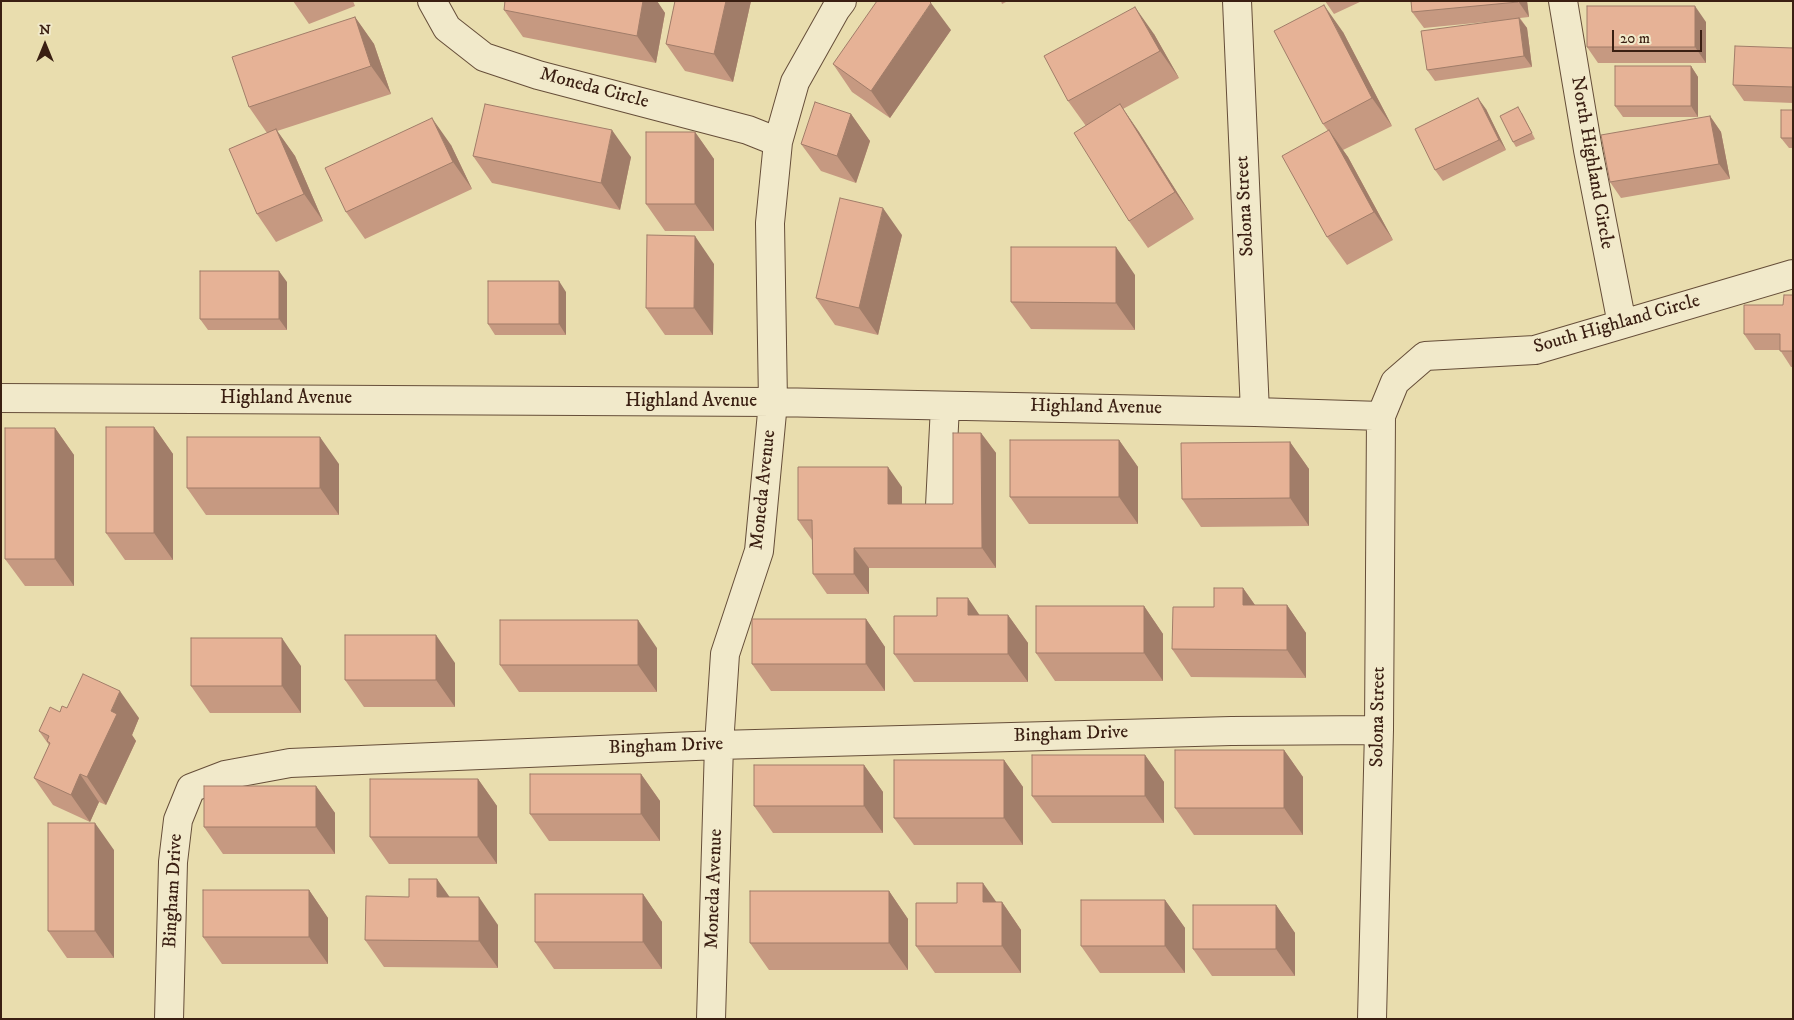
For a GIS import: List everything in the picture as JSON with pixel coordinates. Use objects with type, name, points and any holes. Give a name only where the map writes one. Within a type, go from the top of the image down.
[{"type":"street","name":"Moneda Circle","points":[[432,1],[447,28],[484,57],[538,75],[748,130],[778,142]]},
{"type":"street","name":"Moneda Avenue","points":[[711,1019],[719,745],[725,654],[759,552],[773,402],[770,223],[778,142],[795,82],[842,1]]},
{"type":"street","name":"Solona Street","points":[[1237,1],[1255,412]]},
{"type":"street","name":"North Highland Circle","points":[[1563,1],[1588,150],[1622,324]]},
{"type":"street","name":"South Highland Circle","points":[[1381,416],[1395,382],[1425,356],[1535,350],[1793,274]]},
{"type":"street","name":"Highland Avenue","points":[[1,398],[773,402],[1381,416]]},
{"type":"street","points":[[940,506],[945,406]]},
{"type":"street","name":"Solona Street","points":[[1372,1019],[1379,730],[1381,416]]},
{"type":"street","name":"Bingham Drive","points":[[169,1019],[173,862],[178,820],[191,788],[225,775],[290,763],[719,745],[1231,731],[1379,730]]},
{"type":"building","points":[[505,1],[643,1],[637,36],[504,10]]},
{"type":"building","points":[[675,1],[726,1],[714,54],[666,44]]},
{"type":"building","points":[[877,1],[929,1],[931,3],[871,91],[833,64]]},
{"type":"building","points":[[1411,1],[1518,1],[1518,2],[1412,12]]},
{"type":"building","points":[[1324,5],[1372,98],[1323,124],[1274,31]]},
{"type":"building","points":[[1587,6],[1695,6],[1695,47],[1587,47]]},
{"type":"building","points":[[1135,7],[1160,51],[1068,101],[1044,56]]},
{"type":"building","points":[[355,17],[371,66],[249,107],[232,57]]},
{"type":"building","points":[[1519,18],[1524,56],[1427,70],[1421,31]]},
{"type":"building","points":[[1735,46],[1793,48],[1793,87],[1733,85]]},
{"type":"building","points":[[1615,66],[1691,66],[1691,106],[1615,106]]},
{"type":"building","points":[[1478,98],[1499,140],[1435,170],[1415,129]]},
{"type":"building","points":[[815,102],[851,114],[837,156],[801,144]]},
{"type":"building","points":[[485,104],[612,130],[601,183],[473,156]]},
{"type":"building","points":[[1120,104],[1175,192],[1129,221],[1074,133]]},
{"type":"building","points":[[1518,107],[1532,133],[1513,142],[1500,116]]},
{"type":"building","points":[[1781,110],[1793,110],[1793,138],[1781,138]]},
{"type":"building","points":[[1710,116],[1719,164],[1610,182],[1601,135]]},
{"type":"building","points":[[432,118],[453,162],[346,212],[325,168]]},
{"type":"building","points":[[276,129],[304,194],[257,214],[229,149]]},
{"type":"building","points":[[1329,130],[1374,212],[1327,237],[1282,156]]},
{"type":"building","points":[[646,132],[695,132],[695,204],[646,204]]},
{"type":"building","points":[[840,198],[883,208],[859,308],[816,298]]},
{"type":"building","points":[[647,235],[695,236],[694,308],[646,308]]},
{"type":"building","points":[[1011,247],[1116,247],[1116,303],[1011,302]]},
{"type":"building","points":[[200,271],[279,271],[279,319],[200,319]]},
{"type":"building","points":[[488,281],[559,281],[559,324],[488,324]]},
{"type":"building","points":[[1784,295],[1793,295],[1793,351],[1780,351],[1780,334],[1744,334],[1744,305],[1783,305]]},
{"type":"building","points":[[106,427],[154,427],[154,533],[106,533]]},
{"type":"building","points":[[5,428],[55,428],[55,559],[5,559]]},
{"type":"building","points":[[953,433],[981,433],[982,548],[854,548],[854,574],[813,574],[812,520],[798,520],[798,467],[888,467],[888,504],[953,504]]},
{"type":"building","points":[[187,437],[320,437],[320,488],[187,488]]},
{"type":"building","points":[[1010,440],[1119,440],[1119,497],[1010,497]]},
{"type":"building","points":[[1290,442],[1290,498],[1182,499],[1181,443]]},
{"type":"building","points":[[1214,588],[1243,588],[1243,605],[1287,605],[1287,650],[1172,649],[1173,607],[1214,607]]},
{"type":"building","points":[[937,598],[968,598],[968,615],[1008,615],[1008,654],[894,654],[894,616],[937,616]]},
{"type":"building","points":[[1036,606],[1144,606],[1144,653],[1036,653]]},
{"type":"building","points":[[752,619],[866,619],[866,664],[752,664]]},
{"type":"building","points":[[500,620],[638,620],[638,665],[500,665]]},
{"type":"building","points":[[345,635],[436,635],[436,680],[345,680]]},
{"type":"building","points":[[191,638],[282,638],[282,686],[191,686]]},
{"type":"building","points":[[83,674],[120,691],[111,711],[117,714],[87,777],[80,774],[71,795],[34,778],[50,743],[47,741],[49,736],[39,731],[50,707],[60,712],[62,706],[67,708]]},
{"type":"building","points":[[1175,750],[1284,750],[1284,808],[1175,808]]},
{"type":"building","points":[[1032,755],[1145,755],[1145,796],[1032,796]]},
{"type":"building","points":[[894,760],[1004,760],[1004,818],[894,818]]},
{"type":"building","points":[[754,765],[864,765],[864,806],[754,806]]},
{"type":"building","points":[[530,774],[641,774],[641,814],[530,814]]},
{"type":"building","points":[[370,779],[478,779],[478,837],[370,837]]},
{"type":"building","points":[[204,786],[316,786],[316,827],[204,827]]},
{"type":"building","points":[[48,823],[95,823],[95,931],[48,931]]},
{"type":"building","points":[[409,879],[437,879],[437,897],[479,897],[479,941],[365,940],[366,896],[409,897]]},
{"type":"building","points":[[957,883],[983,883],[983,902],[1002,902],[1002,946],[916,946],[916,903],[957,903]]},
{"type":"building","points":[[203,890],[309,890],[309,937],[203,937]]},
{"type":"building","points":[[750,891],[889,891],[889,943],[750,943]]},
{"type":"building","points":[[535,894],[643,894],[643,942],[535,942]]},
{"type":"building","points":[[1081,900],[1165,900],[1165,946],[1081,946]]},
{"type":"building","points":[[1193,905],[1276,905],[1276,949],[1193,949]]}]
